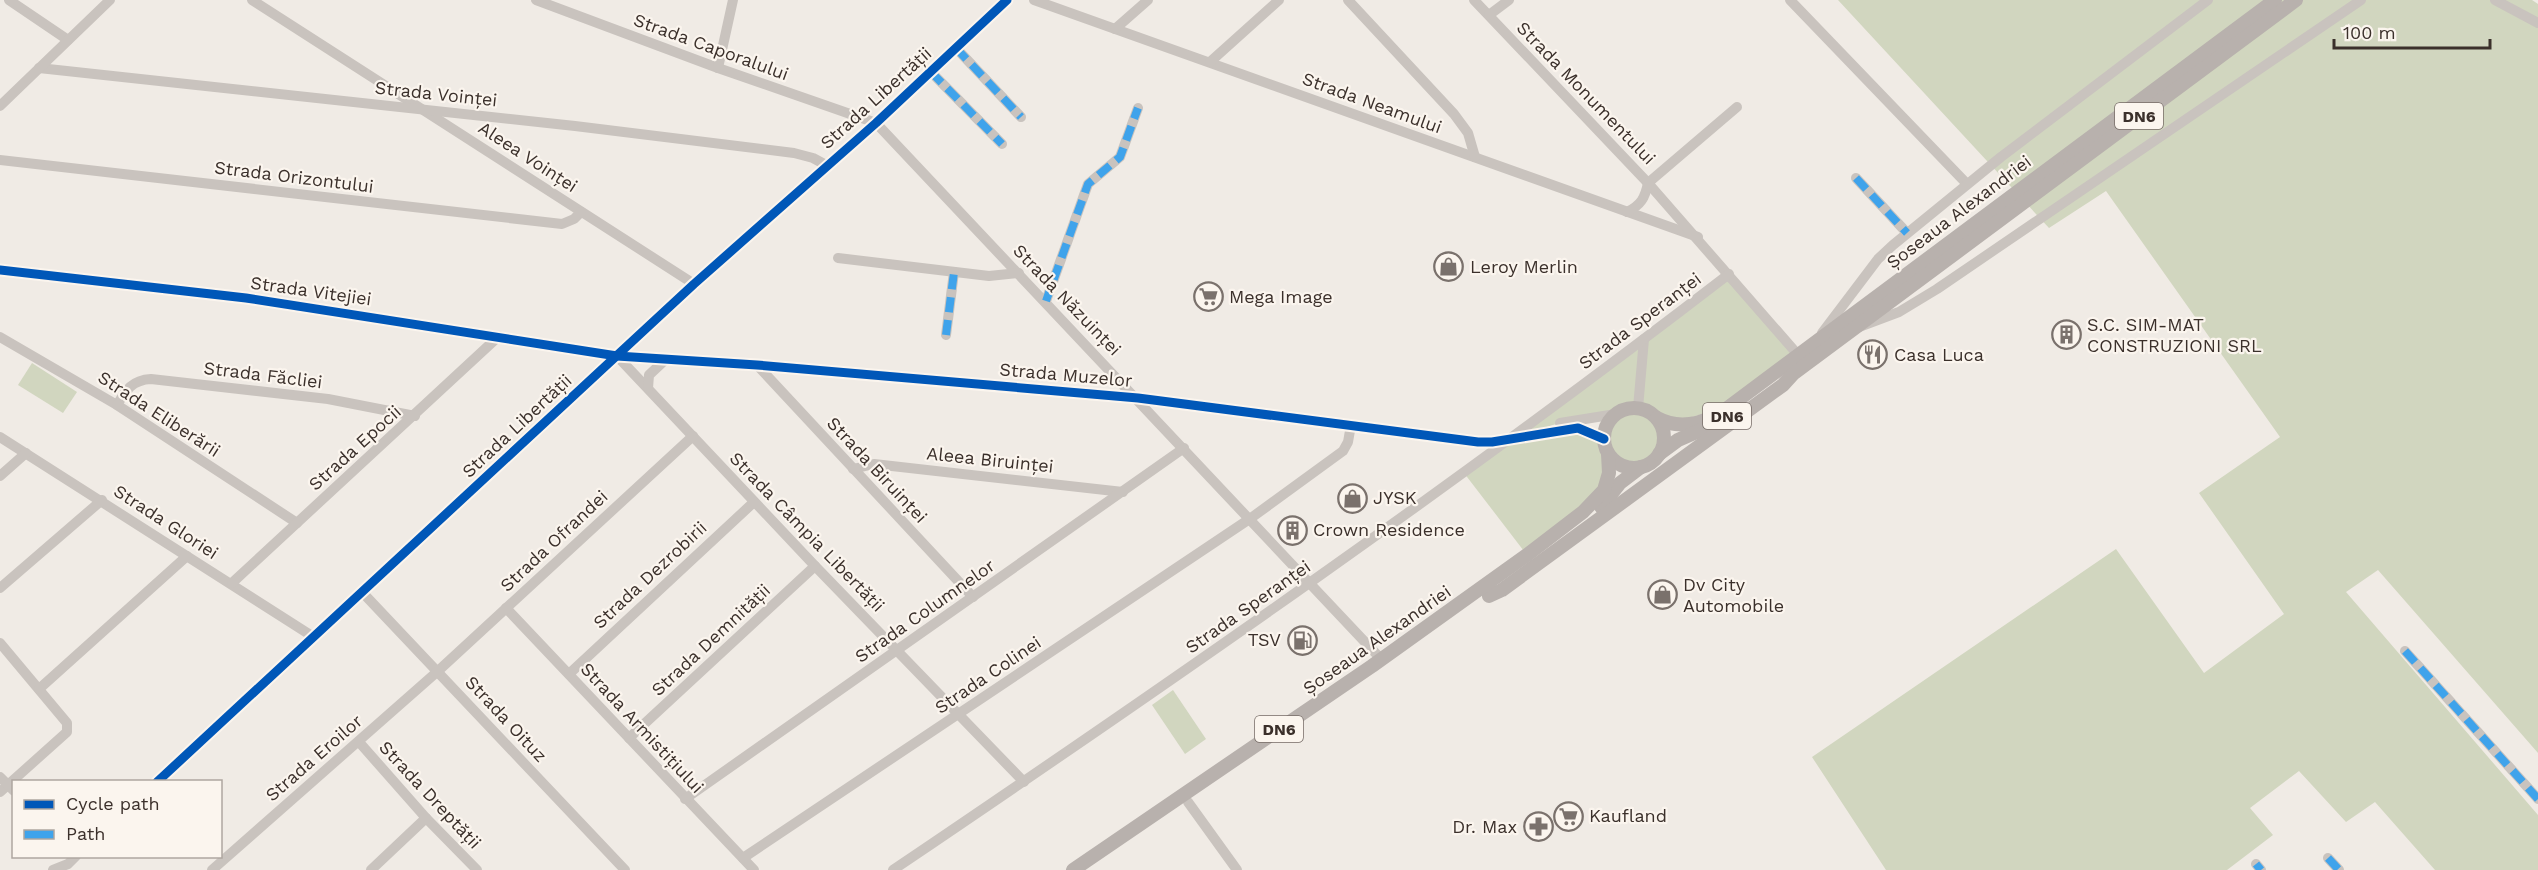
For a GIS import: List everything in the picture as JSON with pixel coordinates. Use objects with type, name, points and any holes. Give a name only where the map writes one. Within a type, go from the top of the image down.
[{"type":"main road","name":"Șoseaua Alexandriei","points":[[1657,418],[1668,424],[1684,425],[1714,417],[2275,0]]},
{"type":"main road","name":"Șoseaua Alexandriei","points":[[1856,328],[2296,0]]},
{"type":"main road","name":"DN6","points":[[1489,596],[1502,590],[1775,392],[1793,374],[1856,328]]},
{"type":"main road","name":"DN6","points":[[1641,466],[1678,440],[1718,422],[1779,380],[1793,374]]},
{"type":"main road","name":"DN6","points":[[1638,408],[1657,418]]},
{"type":"main road","points":[[1604,439],[1609,421],[1616,414],[1623,410],[1638,408]]},
{"type":"main road","points":[[1657,418],[1664,436],[1659,454]]},
{"type":"main road","name":"DN6","points":[[1604,439],[1608,454]]},
{"type":"main road","name":"Șoseaua Alexandriei","points":[[1072,870],[1382,659],[1484,587],[1582,512],[1604,490],[1608,481],[1608,454]]},
{"type":"main road","points":[[1608,454],[1623,465],[1641,466]]},
{"type":"main road","name":"Șoseaua Alexandriei","points":[[1088,870],[1489,596],[1498,585],[1586,521],[1600,509],[1620,483],[1641,466]]},
{"type":"street","points":[[9,0],[68,40]]},
{"type":"street","points":[[2,102],[110,0]]},
{"type":"street","name":"Aleea Voinței","points":[[252,0],[694,284]]},
{"type":"street","name":"Strada Caporalului","points":[[536,0],[718,68],[876,123]]},
{"type":"street","points":[[718,68],[733,0]]},
{"type":"street","name":"Strada Libertății","points":[[159,780],[694,284],[876,123],[1007,0]]},
{"type":"street","name":"Strada Neamului","points":[[1034,0],[1698,237]]},
{"type":"street","points":[[1115,29],[1148,0]]},
{"type":"street","points":[[1210,62],[1279,0]]},
{"type":"street","points":[[1348,0],[1454,114],[1468,133],[1475,157]]},
{"type":"street","name":"Strada Monumentului","points":[[1474,0],[1804,352]]},
{"type":"street","points":[[1489,15],[1509,0]]},
{"type":"street","points":[[1790,0],[1967,184]]},
{"type":"street","points":[[1804,352],[1878,259],[1907,233],[1967,184],[2208,0]]},
{"type":"street","points":[[1856,328],[1881,321],[1937,289],[2361,0]]},
{"type":"street","points":[[2495,0],[2538,23]]},
{"type":"street","points":[[956,48],[1022,117]]},
{"type":"street","name":"Strada Voinței","points":[[39,68],[424,109],[794,153],[813,158],[826,165]]},
{"type":"street","points":[[931,72],[1002,144]]},
{"type":"street","name":"Strada Monumentului","points":[[1648,183],[1737,107]]},
{"type":"street","points":[[1046,301],[1088,184],[1116,162],[1138,108]]},
{"type":"street","name":"Strada Năzuinței","points":[[876,123],[1382,659]]},
{"type":"street","name":"Strada Orizontului","points":[[0,159],[562,224],[568,223],[581,212]]},
{"type":"street","points":[[1856,178],[1907,233]]},
{"type":"street","points":[[1627,212],[1640,206],[1646,196],[1648,183]]},
{"type":"street","points":[[838,258],[989,276],[1019,273]]},
{"type":"street","name":"Strada Vitejiei","points":[[0,270],[246,298],[617,356]]},
{"type":"street","points":[[946,335],[954,272]]},
{"type":"street","name":"Strada Speranței","points":[[893,870],[1310,585],[1511,439],[1729,274]]},
{"type":"street","name":"Strada Epocii","points":[[232,584],[499,336]]},
{"type":"street","name":"Strada Eliberării","points":[[0,337],[117,405],[297,523]]},
{"type":"street","points":[[1638,408],[1644,339]]},
{"type":"street","name":"Strada Muzelor","points":[[617,356],[757,365],[1138,398],[1478,442],[1511,439]]},
{"type":"street","name":"Strada Câmpia Libertății","points":[[617,356],[815,566],[1024,782]]},
{"type":"street","points":[[648,388],[649,375],[665,360]]},
{"type":"street","name":"Strada Biruinței","points":[[757,365],[973,597]]},
{"type":"street","name":"Strada Făcliei","points":[[117,405],[130,386],[137,381],[151,379],[328,399],[415,416]]},
{"type":"street","points":[[1511,439],[1538,428],[1616,414]]},
{"type":"street","name":"Strada Colinei","points":[[742,858],[1251,518],[1343,451],[1348,442],[1351,426]]},
{"type":"street","points":[[1511,439],[1578,428],[1604,439]]},
{"type":"street","name":"Strada Ofrandei","points":[[438,671],[693,436]]},
{"type":"street","name":"Strada Gloriei","points":[[0,437],[312,636]]},
{"type":"street","name":"Strada Columnelor","points":[[685,799],[1184,448]]},
{"type":"street","points":[[0,476],[26,453]]},
{"type":"street","name":"Aleea Biruinței","points":[[853,469],[874,464],[1124,492]]},
{"type":"street","points":[[0,588],[102,500]]},
{"type":"street","name":"Strada Dezrobirii","points":[[569,674],[754,502]]},
{"type":"street","points":[[39,689],[188,556]]},
{"type":"street","name":"Strada Demnității","points":[[629,738],[815,566]]},
{"type":"street","name":"Strada Oituz","points":[[362,592],[625,870]]},
{"type":"street","name":"Strada Armistițiului","points":[[506,608],[754,870]]},
{"type":"street","points":[[0,643],[67,723],[67,732],[17,780]]},
{"type":"street","points":[[2405,651],[2538,799]]},
{"type":"street","name":"Strada Eroilor","points":[[212,870],[438,671]]},
{"type":"street","name":"Strada Dreptății","points":[[359,742],[426,818],[477,870]]},
{"type":"street","points":[[0,777],[7,790]]},
{"type":"street","points":[[1188,802],[1238,870]]},
{"type":"street","points":[[371,870],[426,818]]},
{"type":"street","points":[[2328,858],[2339,870]]},
{"type":"street","points":[[53,870],[70,862]]},
{"type":"green space","points":[[1838,0],[2532,0],[2538,4],[2538,753],[2378,570],[2346,592],[2538,815],[2538,870],[2435,870],[2375,802],[2346,822],[2299,771],[2250,808],[2273,835],[2227,870],[1886,870],[1812,757],[2116,549],[2204,673],[2284,614],[2199,493],[2280,437],[2106,191],[2049,228]]},
{"type":"green space","points":[[1729,274],[1799,356],[1733,405],[1661,426],[1661,447],[1651,462],[1635,467],[1615,461],[1608,481],[1527,555],[1464,473]],"holes":[[[1615,414],[1605,429],[1603,439],[1569,429],[1515,437],[1556,424]]]},
{"type":"green space","points":[[32,363],[77,392],[63,413],[18,385]]},
{"type":"green space","points":[[1173,690],[1206,739],[1185,754],[1152,705]]},
{"type":"marked path","points":[[956,48],[1021,117]]},
{"type":"marked path","points":[[931,72],[1002,144]]},
{"type":"marked path","points":[[1046,301],[1088,184],[1120,157],[1138,108]]},
{"type":"marked path","points":[[1856,178],[1907,233]]},
{"type":"marked path","points":[[946,335],[954,272]]},
{"type":"marked path","points":[[2405,651],[2538,799]]},
{"type":"marked path","points":[[2328,858],[2339,870]]},
{"type":"marked path","points":[[2256,864],[2261,870]]},
{"type":"cycle path","points":[[159,780],[694,284],[876,123],[1007,0]]},
{"type":"cycle path","points":[[0,270],[246,298],[617,356],[757,365],[1138,398],[1478,442],[1492,442],[1578,428],[1604,439]]},
{"type":"place","name":"Leroy Merlin","points":[[1449,267]]},
{"type":"place","name":"Mega Image","points":[[1208,297]]},
{"type":"place","name":"S.C. SIM-MAT CONSTRUZIONI SRL","points":[[2066,335]]},
{"type":"place","name":"Casa Luca","points":[[1873,355]]},
{"type":"place","name":"JYSK","points":[[1352,498]]},
{"type":"place","name":"Crown Residence","points":[[1292,530]]},
{"type":"place","name":"Dv City Automobile","points":[[1662,595]]},
{"type":"place","name":"TSV","points":[[1302,640]]},
{"type":"place","name":"Kaufland","points":[[1568,816]]},
{"type":"place","name":"Dr. Max","points":[[1538,827]]}]
